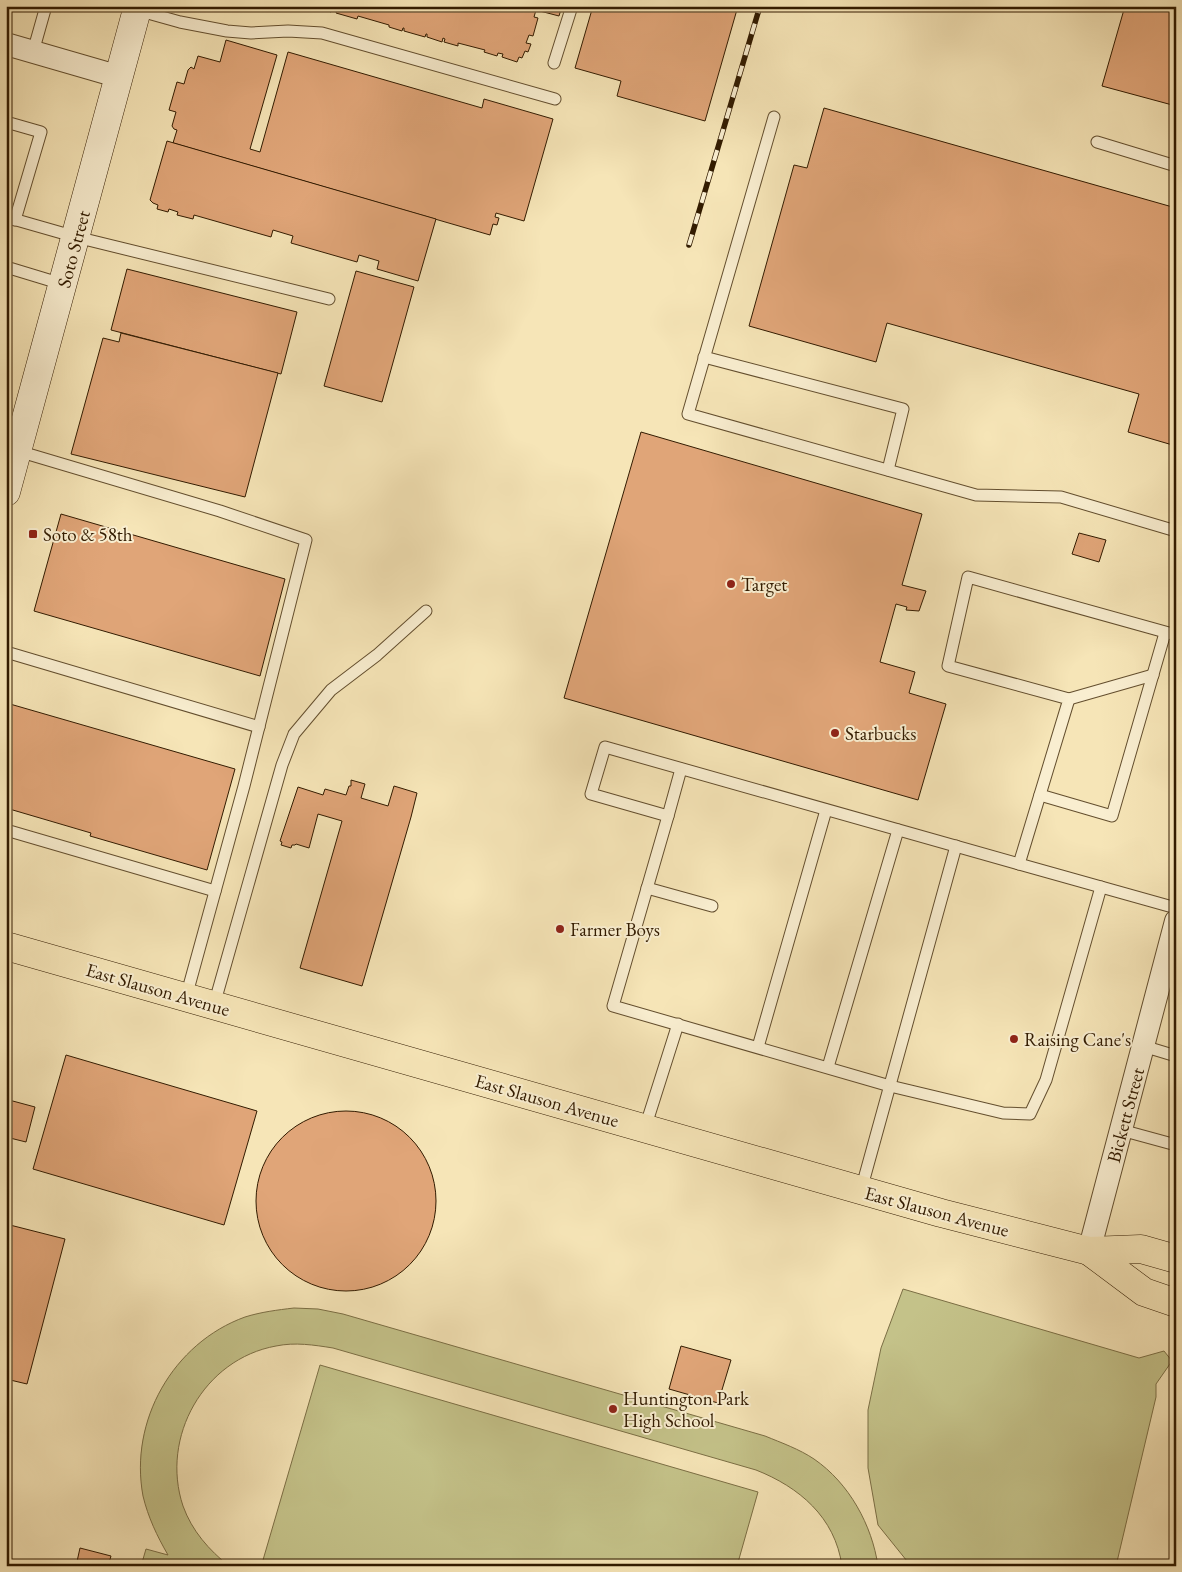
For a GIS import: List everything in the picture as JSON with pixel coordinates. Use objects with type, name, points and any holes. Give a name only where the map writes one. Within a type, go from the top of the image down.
[{"type":"main road","name":"Soto Street","points":[[7,489],[138,8]]},
{"type":"main road","name":"East Slauson Avenue","points":[[6,946],[941,1213],[1089,1251],[1141,1249],[1176,1259]]},
{"type":"main road","name":"East Slauson Avenue","points":[[1089,1251],[1144,1292],[1176,1303]]},
{"type":"street","points":[[6,44],[120,77]]},
{"type":"street","name":"Bickett Street","points":[[1089,1251],[1176,921]]},
{"type":"lane","points":[[33,52],[46,6]]},
{"type":"lane","points":[[554,63],[572,6]]},
{"type":"lane","points":[[138,8],[180,22],[226,30],[251,33],[288,31],[322,33],[555,99]]},
{"type":"lane","points":[[774,117],[688,414],[976,495],[1061,498],[1176,530]]},
{"type":"lane","points":[[6,122],[41,132],[11,218],[76,237],[329,299]]},
{"type":"lane","points":[[1097,142],[1176,166]]},
{"type":"lane","points":[[6,267],[63,284]]},
{"type":"lane","points":[[704,357],[903,409],[888,470]]},
{"type":"lane","points":[[18,451],[220,511],[306,540],[186,997]]},
{"type":"lane","points":[[1040,796],[1112,816],[1153,675],[1171,634],[968,577],[948,666],[1069,700],[1153,675]]},
{"type":"lane","points":[[214,1005],[282,765],[294,734],[331,690],[377,655],[426,611]]},
{"type":"lane","points":[[6,652],[258,727]]},
{"type":"lane","points":[[1019,864],[1069,700]]},
{"type":"lane","points":[[668,816],[591,794],[605,747],[1176,908]]},
{"type":"lane","points":[[681,769],[613,1006],[890,1086],[1002,1113],[1030,1114],[1046,1080],[1101,887]]},
{"type":"lane","points":[[758,1047],[826,810]]},
{"type":"lane","points":[[6,830],[215,891]]},
{"type":"lane","points":[[828,1067],[898,830]]},
{"type":"lane","points":[[861,1190],[956,846]]},
{"type":"lane","points":[[648,888],[712,906]]},
{"type":"lane","points":[[645,1128],[678,1024]]},
{"type":"lane","points":[[1143,1046],[1176,1056]]},
{"type":"lane","points":[[1121,1130],[1176,1145]]},
{"type":"shaded area","points":[[903,1289],[1139,1358],[1164,1351],[1172,1361],[1156,1384],[1156,1397],[1116,1566],[911,1566],[878,1525],[868,1468],[868,1410],[881,1348]]},
{"type":"shaded area","points":[[294,1308],[318,1309],[343,1314],[765,1436],[790,1446],[808,1455],[827,1469],[848,1493],[864,1520],[878,1566],[842,1566],[832,1533],[812,1506],[787,1485],[756,1470],[333,1348],[297,1344],[276,1346],[250,1354],[228,1367],[209,1384],[194,1405],[183,1428],[178,1454],[177,1480],[183,1506],[191,1524],[202,1539],[229,1566],[141,1566],[146,1549],[168,1555],[147,1511],[143,1496],[140,1468],[143,1440],[150,1413],[162,1388],[177,1365],[197,1345],[219,1329],[251,1315]]},
{"type":"shaded area","points":[[320,1365],[758,1492],[737,1566],[281,1566],[263,1560]]},
{"type":"building","points":[[312,6],[562,6],[559,16],[536,10],[534,17],[538,18],[533,36],[529,35],[526,43],[531,44],[528,52],[525,51],[522,58],[519,57],[517,62],[502,57],[503,54],[498,53],[497,56],[484,52],[485,50],[458,43],[458,46],[444,42],[445,39],[443,38],[442,42],[427,37],[427,34],[425,37],[404,31],[404,28],[402,31],[358,16],[357,19],[336,13],[337,10],[332,9],[331,12]]},
{"type":"building","points":[[593,6],[738,6],[705,121],[617,96],[621,81],[575,68]]},
{"type":"building","points":[[1125,6],[1176,6],[1176,106],[1102,86]]},
{"type":"building","points":[[226,40],[277,55],[250,149],[260,152],[288,52],[482,108],[484,99],[553,119],[524,221],[496,213],[495,217],[499,218],[497,225],[493,224],[490,235],[173,143],[177,130],[172,126],[176,112],[169,110],[177,82],[184,84],[188,70],[191,67],[194,69],[198,56],[220,62]]},
{"type":"building","points":[[824,108],[1176,208],[1176,446],[1128,432],[1139,394],[887,323],[876,362],[749,326],[794,165],[807,168]]},
{"type":"building","points":[[167,141],[436,219],[418,281],[377,269],[379,261],[359,255],[357,262],[291,243],[293,236],[273,230],[271,237],[194,215],[193,219],[177,215],[178,212],[169,209],[168,212],[157,209],[158,205],[150,200]]},
{"type":"building","points":[[127,269],[297,312],[281,374],[111,330]]},
{"type":"building","points":[[356,271],[414,287],[382,402],[324,386]]},
{"type":"building","points":[[121,333],[278,373],[245,497],[71,454],[103,338],[119,342]]},
{"type":"building","points":[[641,432],[922,514],[902,585],[926,591],[919,611],[906,610],[907,607],[896,604],[880,662],[915,672],[909,693],[946,704],[918,800],[564,698]]},
{"type":"building","points":[[61,514],[285,579],[260,676],[34,611]]},
{"type":"building","points":[[1079,533],[1106,540],[1099,562],[1072,554]]},
{"type":"building","points":[[10,704],[235,769],[207,870],[90,836],[91,833],[6,808],[6,718]]},
{"type":"building","points":[[351,780],[365,784],[361,798],[388,806],[394,786],[417,793],[362,986],[300,968],[342,821],[318,814],[309,848],[296,844],[292,845],[291,848],[281,845],[282,842],[280,841],[298,787],[323,795],[325,789],[346,795],[349,786],[351,786]]},
{"type":"building","points":[[66,1055],[257,1111],[224,1225],[33,1169]]},
{"type":"building","points":[[9,1100],[35,1107],[26,1142],[6,1137],[6,1110]]},
{"type":"building","points":[[346,1111],[364,1113],[380,1118],[396,1126],[410,1137],[421,1151],[429,1167],[434,1183],[436,1201],[434,1219],[429,1235],[421,1251],[410,1265],[396,1276],[380,1284],[364,1289],[346,1291],[328,1289],[312,1284],[296,1276],[282,1265],[271,1251],[263,1235],[258,1219],[256,1201],[258,1183],[263,1167],[271,1151],[282,1137],[296,1126],[312,1118],[328,1113]]},
{"type":"building","points":[[6,1224],[65,1239],[27,1384],[6,1379]]},
{"type":"building","points":[[681,1346],[731,1360],[718,1403],[669,1389]]},
{"type":"building","points":[[80,1548],[111,1556],[108,1566],[76,1566]]},
{"type":"railway","points":[[689,245],[760,6]]},
{"type":"place","name":"Soto & 58th","points":[[33,534]]},
{"type":"place","name":"Target","points":[[731,584]]},
{"type":"place","name":"Starbucks","points":[[835,733]]},
{"type":"place","name":"Farmer Boys","points":[[560,929]]},
{"type":"place","name":"Raising Cane's","points":[[1014,1039]]},
{"type":"place","name":"Huntington Park High School","points":[[613,1409]]}]
